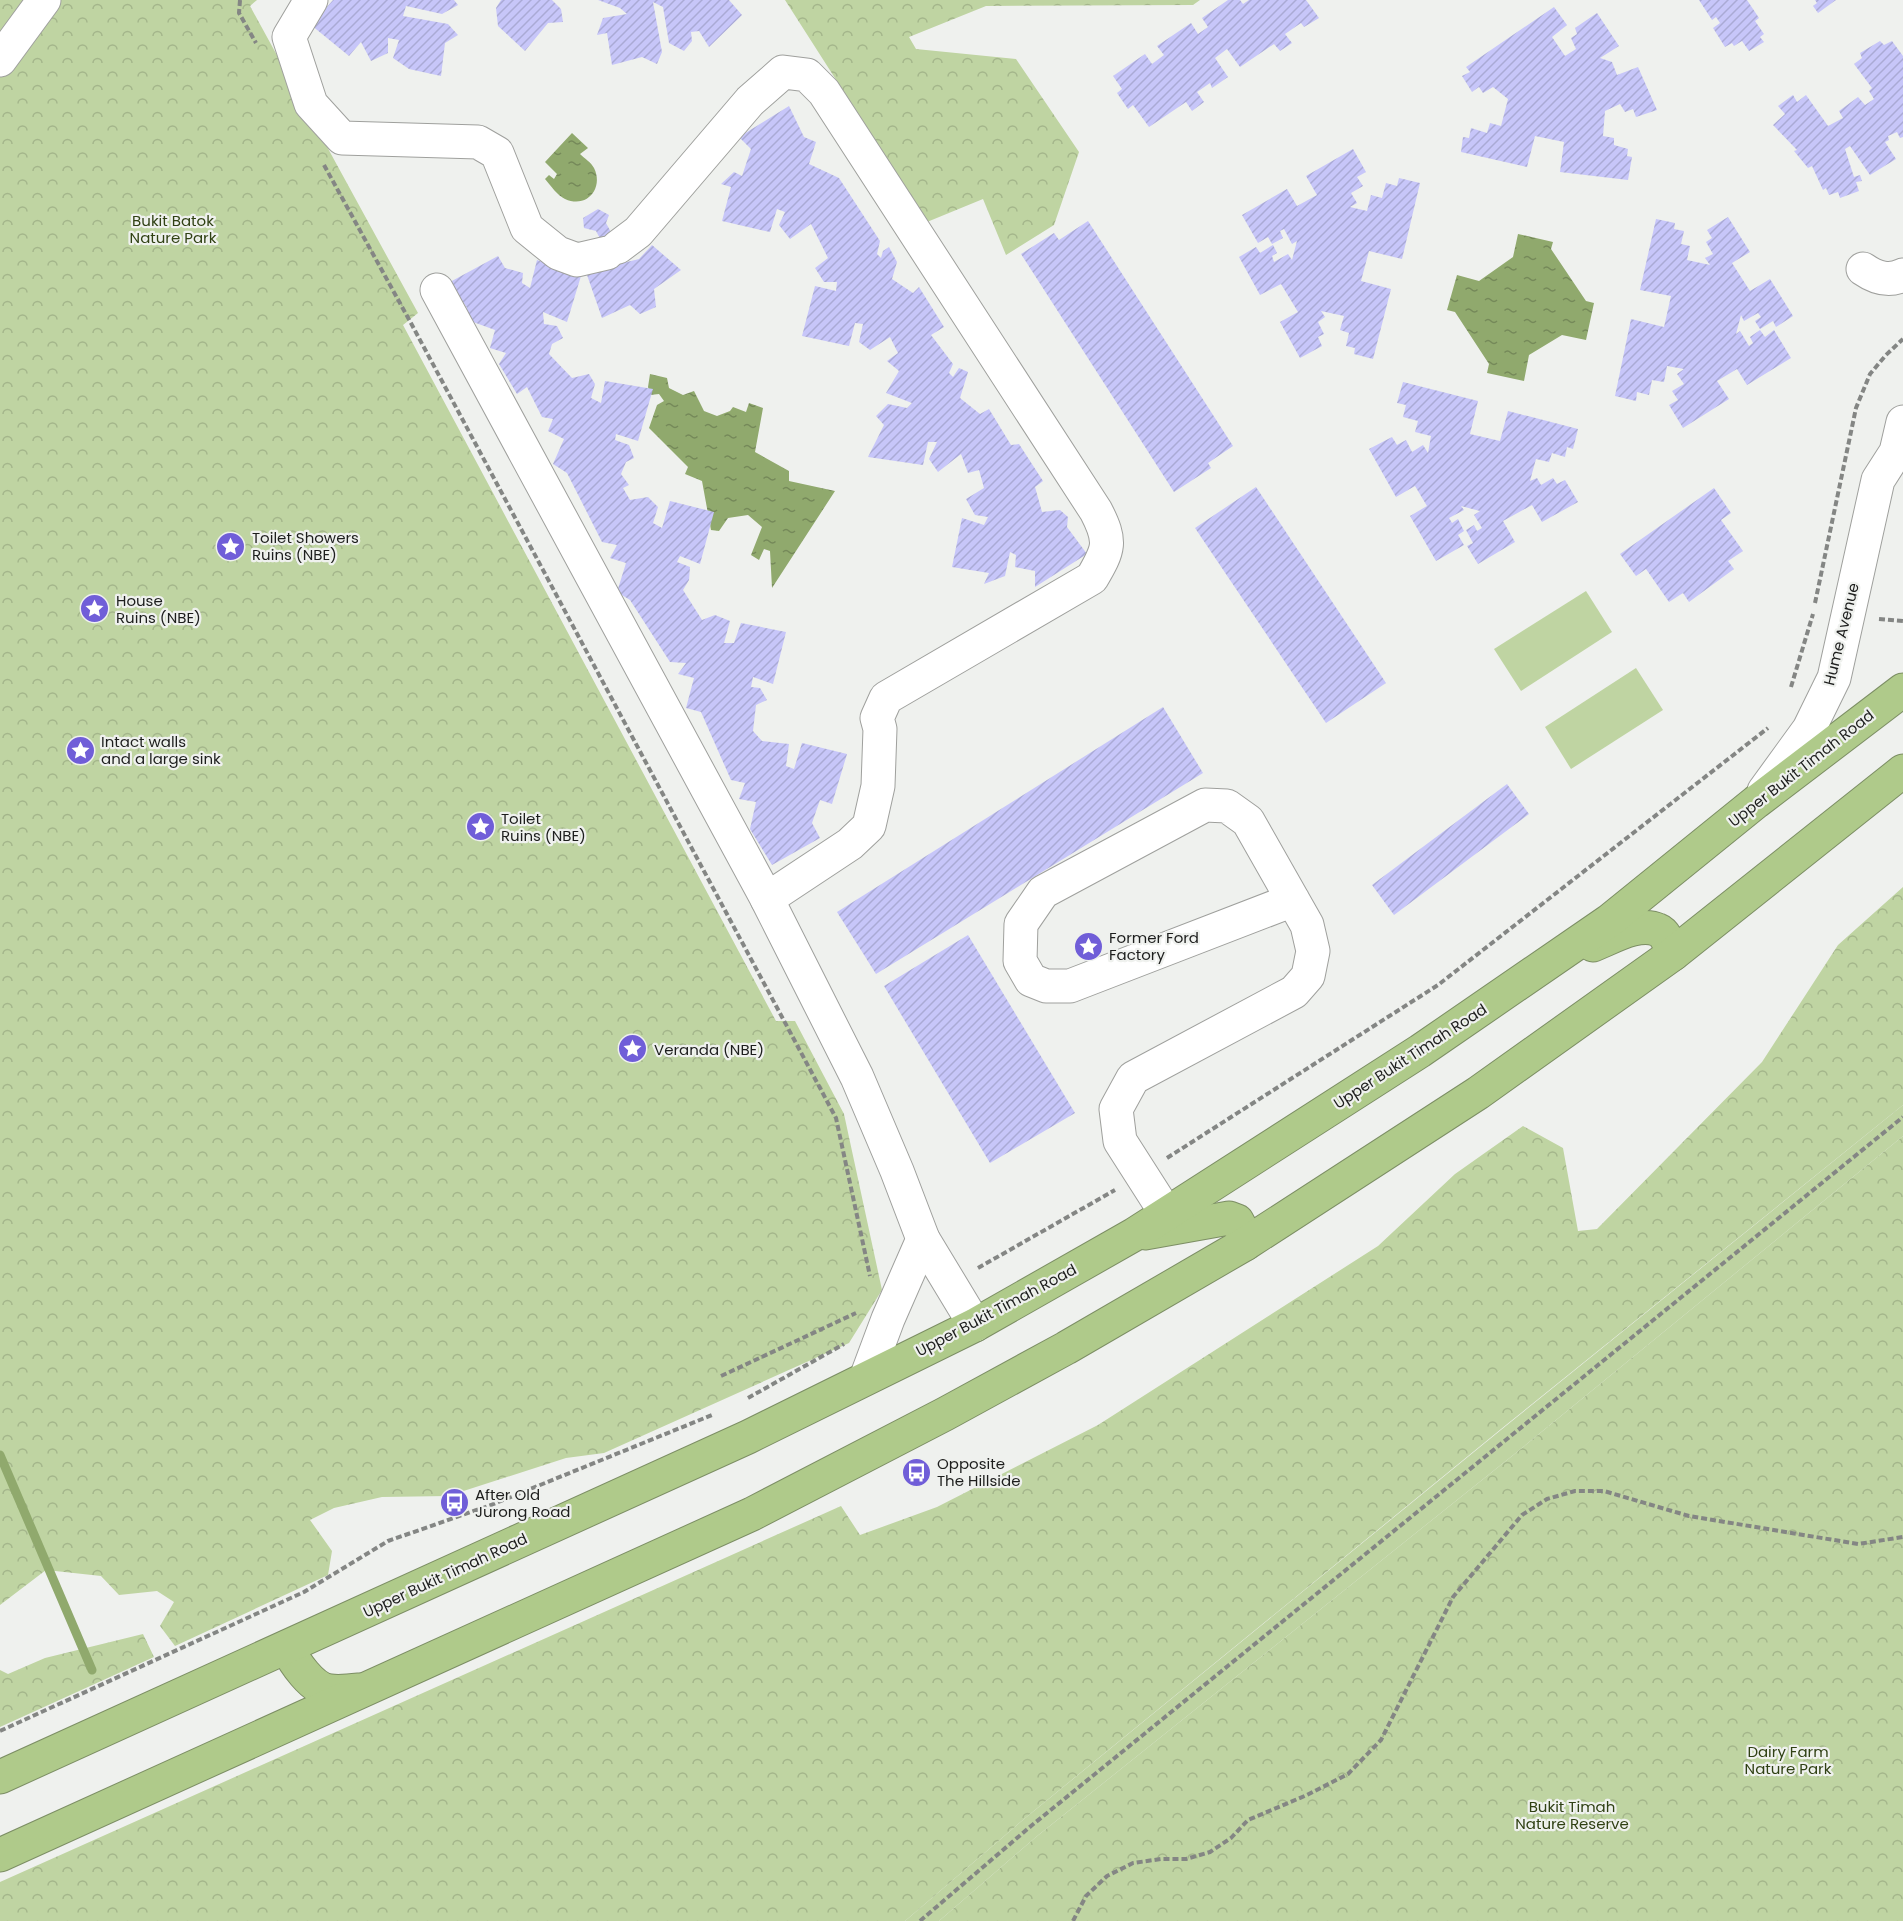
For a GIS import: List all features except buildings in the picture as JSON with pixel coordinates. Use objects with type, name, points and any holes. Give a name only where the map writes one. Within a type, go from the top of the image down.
[{"type":"highway","name":"Upper Bukit Timah Road","points":[[0,1777],[737,1442],[975,1324],[1135,1234],[1420,1052],[1609,921],[1756,802],[1903,690]]},
{"type":"highway","points":[[0,1855],[752,1514],[955,1409],[1066,1348],[1245,1244],[1478,1093],[1673,954],[1903,771]]},
{"type":"highway","points":[[1554,959],[1641,927],[1659,930],[1666,938],[1673,954]]},
{"type":"highway","points":[[1135,1234],[1229,1218],[1237,1221],[1243,1232],[1245,1244]]},
{"type":"highway","points":[[286,1647],[296,1665],[327,1691],[360,1690]]},
{"type":"street","points":[[0,60],[44,0]]},
{"type":"street","points":[[311,0],[289,37],[311,104],[342,138],[478,142],[497,153],[527,228],[558,253],[577,260],[613,250],[638,232],[750,101],[783,72],[807,75],[824,92],[1083,491],[1106,531],[1106,554],[1092,578],[886,698],[877,718],[880,729],[878,786],[869,826],[850,844],[767,899]]},
{"type":"street","points":[[1863,269],[1876,278],[1895,279],[1903,275]]},
{"type":"street","points":[[437,290],[767,899],[857,1077],[923,1239],[975,1324]]},
{"type":"street","name":"Hume Avenue","points":[[1756,802],[1809,729],[1834,678],[1878,480],[1901,445]]},
{"type":"street","points":[[1166,1213],[1120,1141],[1116,1108],[1132,1078],[1294,992],[1308,976],[1313,951],[1307,925],[1293,900],[1248,821],[1227,806],[1205,805],[1043,892],[1021,924],[1020,961],[1031,980],[1047,986],[1070,986],[1293,900]]},
{"type":"street","points":[[866,1378],[888,1319],[923,1239]]},
{"type":"path","points":[[240,0],[239,13],[257,44]]},
{"type":"path","points":[[320,159],[418,336],[836,1118],[871,1280]]},
{"type":"path","points":[[920,1921],[1040,1819],[1903,1117]]},
{"type":"path","points":[[721,1376],[857,1312]]},
{"type":"path","points":[[1073,1921],[1086,1896],[1107,1876],[1133,1863],[1161,1859],[1186,1859],[1210,1852],[1231,1838],[1248,1820],[1348,1774],[1381,1740],[1453,1597],[1522,1515],[1547,1499],[1575,1491],[1604,1491],[1689,1516],[1858,1544],[1903,1537]]},
{"type":"green space","name":"Bukit Batok Nature Park","points":[[0,0],[257,0],[250,6],[418,313],[403,325],[776,1021],[795,1021],[844,1114],[882,1290],[849,1343],[604,1453],[566,1458],[448,1496],[382,1497],[334,1508],[310,1520],[332,1551],[328,1575],[175,1646],[160,1626],[174,1602],[157,1591],[119,1595],[101,1576],[46,1570],[0,1605]]},
{"type":"green space","points":[[785,0],[1200,0],[1193,5],[986,6],[909,37],[916,49],[1016,59],[1079,152],[1054,225],[1006,255],[983,199],[927,222]]},
{"type":"green space","points":[[1586,591],[1612,632],[1521,691],[1494,649]]},
{"type":"green space","points":[[1636,668],[1663,710],[1571,769],[1545,727]]},
{"type":"green space","points":[[1903,887],[1903,1105],[1506,1425],[1024,1819],[905,1921],[0,1921],[0,1882],[841,1506],[860,1535],[937,1507],[1098,1425],[1378,1246],[1455,1174],[1523,1126],[1563,1148],[1578,1231],[1597,1229],[1762,1062],[1838,945]]},
{"type":"green space","points":[[1903,1105],[1903,1136],[1517,1452],[1036,1837],[939,1921],[905,1921],[1024,1819]]},
{"type":"green space","points":[[1903,1136],[1903,1921],[939,1921],[1036,1837],[1517,1452]]},
{"type":"green space","points":[[143,1634],[154,1657],[0,1727],[0,1670],[8,1674],[45,1658]]},
{"type":"water","points":[[572,133],[588,148],[580,154],[590,162],[597,175],[597,183],[592,195],[580,201],[565,199],[545,179],[549,175],[554,179],[557,174],[545,162]]},
{"type":"water","points":[[1518,234],[1553,242],[1551,249],[1586,301],[1594,303],[1586,340],[1562,335],[1529,355],[1524,381],[1487,373],[1489,364],[1455,312],[1447,310],[1457,275],[1479,281],[1513,257]]},
{"type":"water","points":[[650,374],[667,378],[669,388],[683,395],[694,391],[704,411],[717,416],[730,411],[733,407],[746,412],[749,403],[763,408],[755,452],[789,471],[789,481],[835,491],[772,588],[770,551],[764,549],[759,560],[751,555],[762,527],[748,515],[728,518],[719,531],[711,530],[702,481],[685,474],[688,467],[649,428],[657,405],[664,401],[659,394],[650,395],[648,387]]},
{"type":"waterway","points":[[0,1455],[92,1670]]},
{"type":"place","name":"Toilet Showers Ruins (NBE)","points":[[231,546]]},
{"type":"place","name":"House Ruins (NBE)","points":[[95,609]]},
{"type":"place","name":"Intact walls and a large sink","points":[[80,750]]},
{"type":"place","name":"Toilet Ruins (NBE)","points":[[480,827]]},
{"type":"place","name":"Former Ford Factory","points":[[1088,946]]},
{"type":"place","name":"Veranda (NBE)","points":[[633,1049]]},
{"type":"place","name":"Opposite The Hillside","points":[[916,1472]]},
{"type":"place","name":"After Old Jurong Road","points":[[454,1503]]},
{"type":"park label","name":"Dairy Farm Nature Park","points":[[1788,1760]]},
{"type":"park label","name":"Bukit Timah Nature Reserve","points":[[1572,1814]]}]
